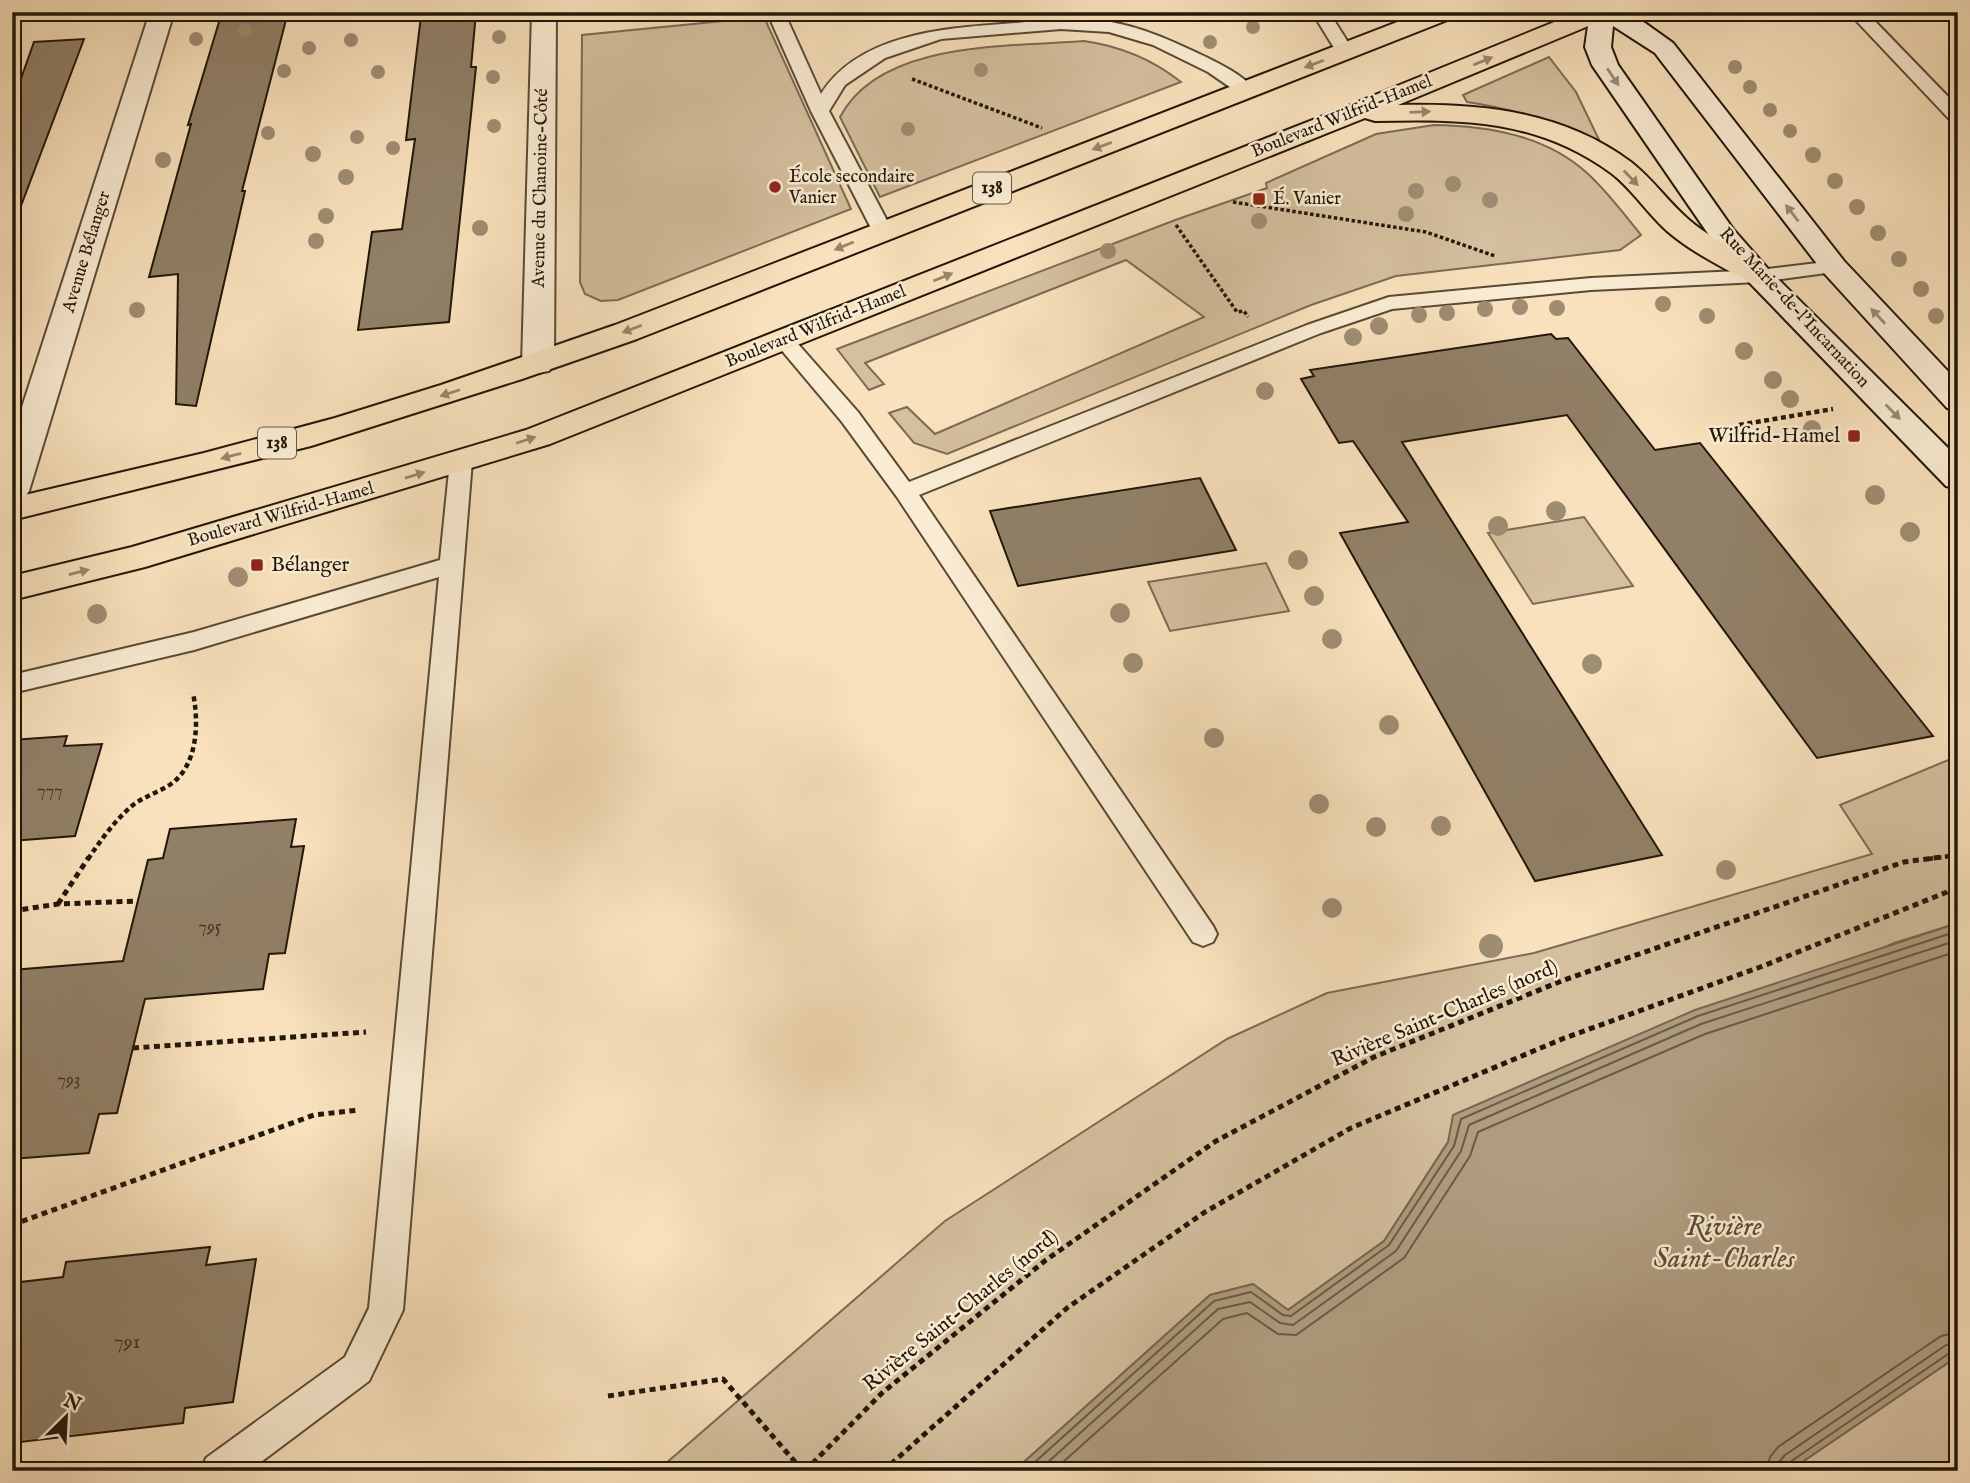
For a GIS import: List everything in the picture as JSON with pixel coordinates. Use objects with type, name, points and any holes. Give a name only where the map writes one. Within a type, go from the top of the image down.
[{"type":"main road","name":"Avenue Bélanger","points":[[12,491],[162,12]]},
{"type":"main road","name":"Avenue du Chanoine-Côté","points":[[538,364],[544,12]]},
{"type":"main road","name":"138","points":[[12,509],[132,481],[366,419],[538,364],[1446,12]]},
{"type":"main road","name":"Boulevard Wilfrid-Hamel","points":[[12,588],[133,559],[461,461],[604,412],[1602,12]]},
{"type":"main road","points":[[1602,12],[1636,28],[1664,48],[1834,267],[1958,401]]},
{"type":"main road","name":"Rue Marie-de-l'Incarnation","points":[[1602,12],[1598,47],[1605,65],[1723,235],[1759,276],[1958,478]]},
{"type":"main road","points":[[1352,114],[1464,111],[1506,116],[1552,129],[1589,147],[1623,169],[1679,227],[1759,276]]},
{"type":"lane","points":[[775,12],[820,111],[882,230]]},
{"type":"lane","points":[[1320,12],[1345,52]]},
{"type":"lane","points":[[1856,12],[1958,118]]},
{"type":"lane","points":[[820,111],[838,82],[879,54],[939,34],[1061,24],[1110,27],[1158,41],[1214,68],[1245,90]]},
{"type":"lane","points":[[905,492],[1389,303],[1591,284],[1759,276],[1834,267]]},
{"type":"lane","points":[[784,340],[850,417],[905,492],[1203,934]]},
{"type":"lane","points":[[219,1471],[357,1369],[386,1310],[461,461]]},
{"type":"lane","points":[[12,684],[194,641],[452,565]]},
{"type":"path","points":[[867,62],[1046,129]]},
{"type":"path","points":[[1222,201],[1426,232],[1502,259]]},
{"type":"path","points":[[1172,219],[1237,312],[1244,310],[1270,348]]},
{"type":"path","points":[[1739,425],[1882,401]]},
{"type":"path","points":[[58,904],[94,849],[131,807],[175,781],[186,763],[197,726],[198,709],[193,693]]},
{"type":"path","name":"Rivière Saint-Charles (nord)","points":[[804,1471],[882,1393],[1046,1259],[1216,1141],[1240,1128],[1374,1057],[1564,981],[1904,862],[1958,855]]},
{"type":"path","points":[[883,1471],[1066,1308],[1205,1212],[1351,1128],[1562,1039],[1763,966],[1947,892],[1958,883]]},
{"type":"path","points":[[12,911],[58,904],[138,901]]},
{"type":"path","points":[[133,1048],[411,1030]]},
{"type":"path","points":[[12,1225],[314,1115]]},
{"type":"path","points":[[608,1396],[723,1379],[804,1471]]},
{"type":"shaded area","points":[[764,17],[851,209],[618,300],[601,301],[585,294],[580,282],[582,35]]},
{"type":"shaded area","points":[[1084,41],[1135,55],[1181,82],[880,197],[840,117],[859,92],[885,73],[949,52]]},
{"type":"shaded area","points":[[1549,57],[1576,92],[1602,146],[1536,118],[1467,102],[1463,95]]},
{"type":"shaded area","points":[[1434,125],[1515,135],[1553,150],[1587,173],[1641,235],[1620,250],[1396,276],[1311,305],[947,454],[914,443],[889,413],[907,407],[935,434],[1204,317],[1126,260],[865,363],[884,384],[869,390],[837,349],[1178,219],[1267,188],[1266,183],[1376,134]]},
{"type":"shaded area","points":[[1584,517],[1633,586],[1533,604],[1488,533]]},
{"type":"shaded area","points":[[1266,563],[1289,611],[1170,631],[1148,582]]},
{"type":"shaded area","points":[[1958,756],[1958,923],[1894,943],[1448,1142],[1384,1241],[1288,1310],[1253,1284],[1210,1295],[1014,1471],[657,1471],[945,1221],[1227,1039],[1327,993],[1534,953],[1872,854],[1840,805]]},
{"type":"shaded area","points":[[1958,1356],[1958,1471],[1789,1471]]},
{"type":"water","name":"Rivière Saint-Charles","points":[[1958,923],[1958,1356],[1789,1471],[1014,1471],[1210,1295],[1253,1284],[1288,1310],[1384,1241],[1448,1142],[1453,1115],[1695,1010]]},
{"type":"building","points":[[222,12],[288,12],[242,191],[245,191],[196,406],[176,404],[178,274],[149,277],[191,124],[188,125]]},
{"type":"building","points":[[476,13],[471,67],[476,67],[449,322],[358,330],[372,232],[402,229],[415,139],[406,140],[421,16]]},
{"type":"building","points":[[84,39],[16,219],[12,218],[12,104],[34,42]]},
{"type":"building","points":[[1551,334],[1556,339],[1568,338],[1655,450],[1700,443],[1933,736],[1817,758],[1567,415],[1402,442],[1662,855],[1535,881],[1340,533],[1408,522],[1353,441],[1339,443],[1301,379],[1314,376],[1310,370]]},
{"type":"building","points":[[1200,478],[1236,550],[1018,586],[990,511]]},
{"type":"building","points":[[67,736],[64,746],[102,744],[75,836],[12,841],[12,740]]},
{"type":"building","points":[[296,819],[291,847],[304,846],[285,953],[269,954],[263,989],[145,999],[117,1113],[99,1114],[89,1153],[12,1159],[12,970],[123,961],[148,860],[163,858],[170,829]]},
{"type":"building","points":[[210,1247],[206,1265],[256,1259],[233,1402],[185,1408],[183,1423],[12,1443],[12,1283],[63,1277],[66,1262]]},
{"type":"place","name":"École secondaire Vanier","points":[[775,187]]},
{"type":"place","name":"É. Vanier","points":[[1259,199]]},
{"type":"place","name":"Wilfrid-Hamel","points":[[1854,436]]},
{"type":"place","name":"Bélanger","points":[[257,565]]}]
